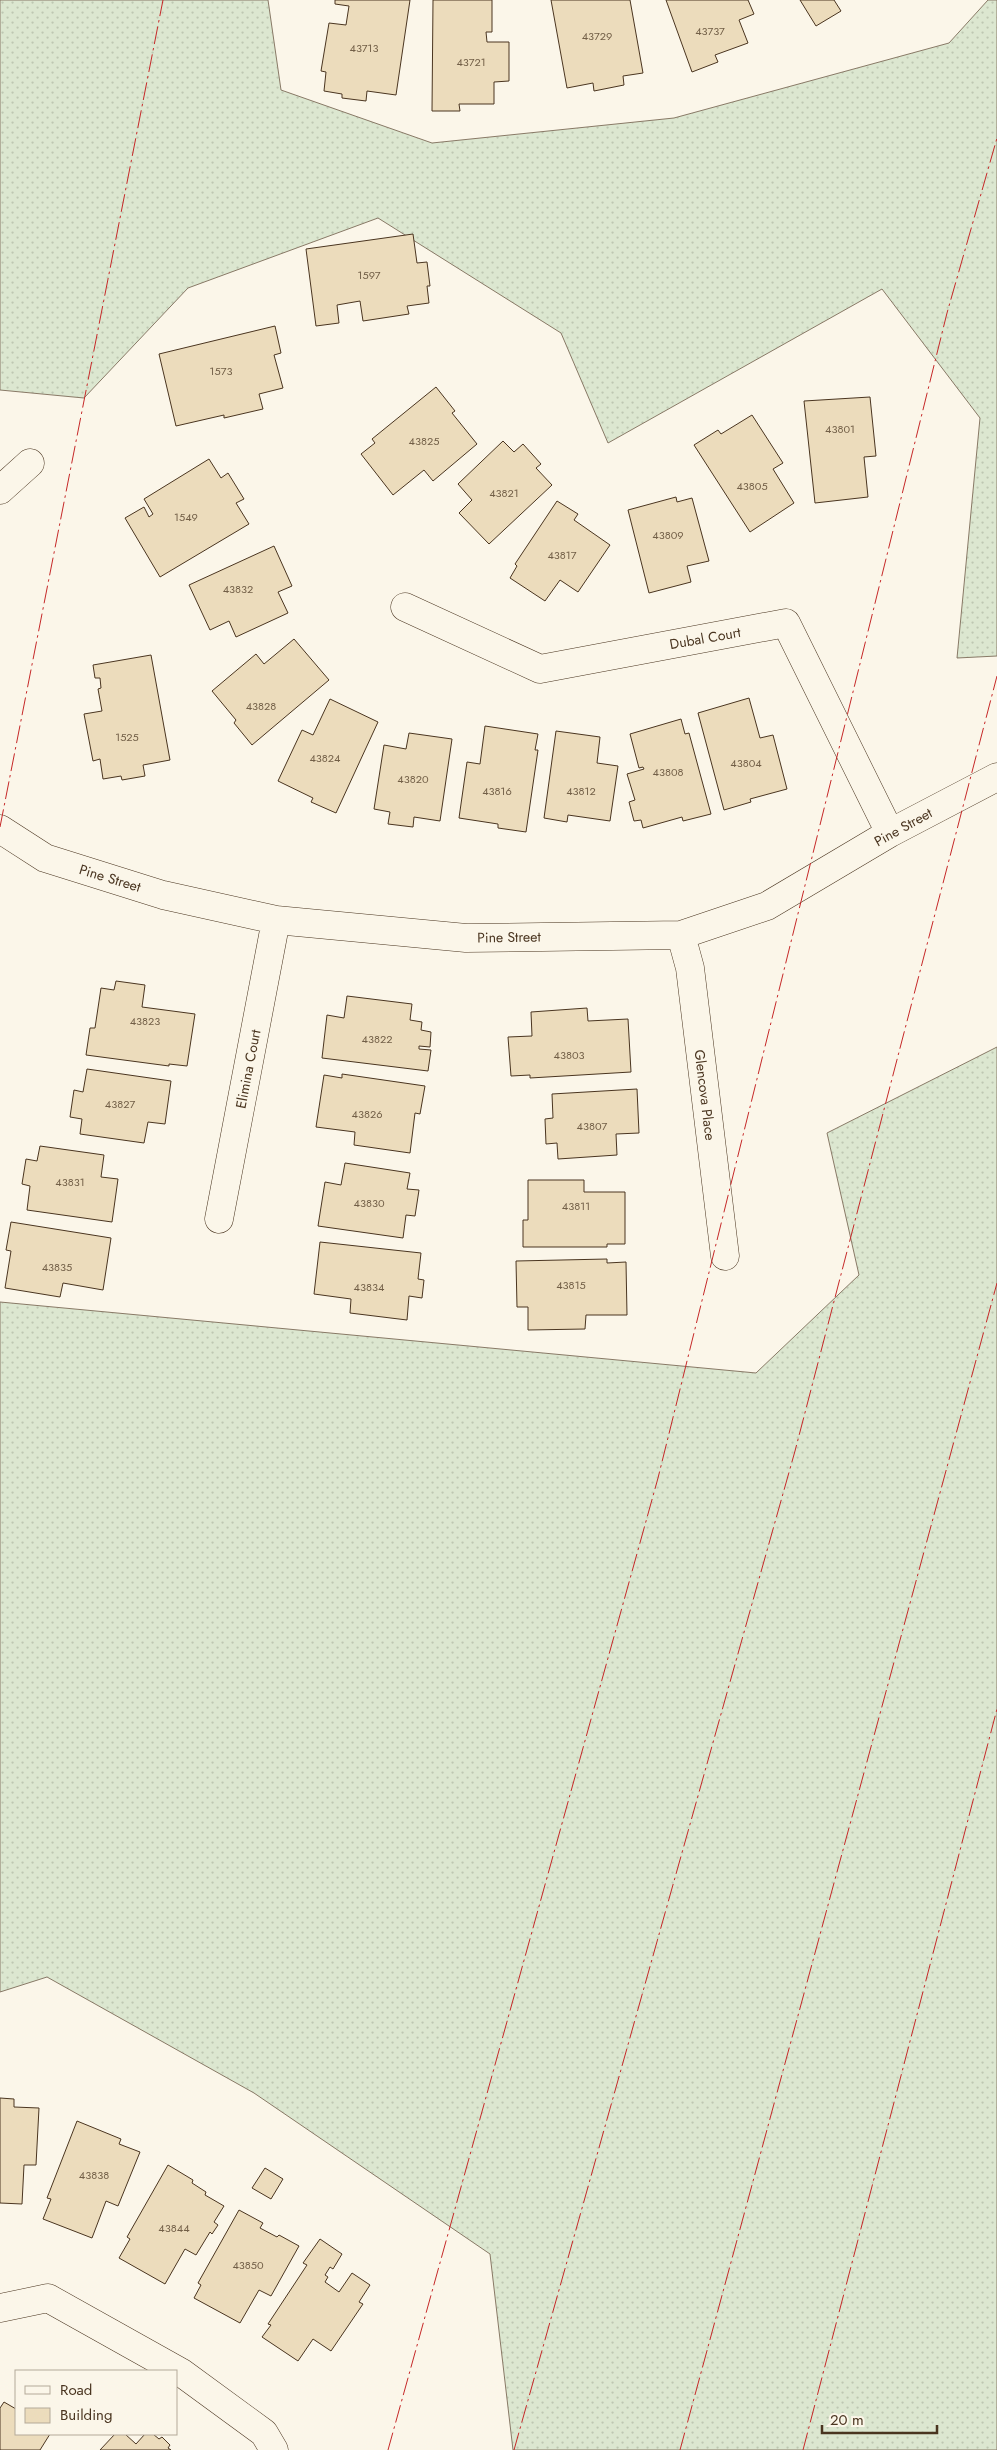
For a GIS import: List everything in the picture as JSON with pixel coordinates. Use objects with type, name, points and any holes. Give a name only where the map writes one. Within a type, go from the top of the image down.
[{"type":"street","points":[[0,490],[30,463]]},
{"type":"street","name":"Dubal Court","points":[[405,607],[540,669],[786,623],[890,833]]},
{"type":"street","name":"Pine Street","points":[[0,829],[45,858],[163,895],[276,920],[466,938],[681,935],[767,906],[890,833],[997,777]]},
{"type":"street","name":"Elimina Court","points":[[219,1219],[276,920]]},
{"type":"street","name":"Glencova Place","points":[[681,935],[690,968],[725,1256]]},
{"type":"street","points":[[0,2308],[48,2298],[177,2370]]},
{"type":"street","points":[[178,2371],[264,2433],[274,2450]]},
{"type":"green space","points":[[0,0],[268,0],[281,90],[432,143],[674,118],[949,43],[988,0],[997,0],[997,656],[957,658],[980,418],[882,289],[608,443],[561,333],[378,218],[188,288],[84,398],[0,390]]},
{"type":"green space","points":[[997,1047],[997,2450],[513,2450],[490,2254],[254,2093],[47,1977],[0,1992],[0,1302],[756,1373],[859,1275],[827,1133]]},
{"type":"building","points":[[335,0],[410,0],[396,95],[367,91],[366,101],[342,98],[342,94],[324,91],[326,72],[321,71],[329,23],[346,25],[349,6],[335,4]]},
{"type":"building","points":[[433,0],[492,0],[492,32],[486,32],[487,42],[509,42],[509,81],[494,82],[494,104],[459,104],[460,111],[432,111]]},
{"type":"building","points":[[551,0],[630,0],[643,73],[623,76],[624,85],[594,91],[593,83],[567,88]]},
{"type":"building","points":[[666,0],[748,0],[754,14],[739,20],[748,43],[715,55],[718,62],[692,72]]},
{"type":"building","points":[[800,0],[834,0],[841,11],[816,26]]},
{"type":"building","points":[[413,234],[417,263],[427,262],[430,286],[427,286],[429,303],[407,306],[409,314],[363,321],[360,301],[337,305],[339,323],[316,326],[306,249]]},
{"type":"building","points":[[275,326],[281,353],[274,355],[283,388],[259,394],[263,409],[224,418],[224,415],[176,426],[159,354]]},
{"type":"building","points":[[436,387],[455,411],[452,413],[477,444],[433,481],[424,470],[393,495],[361,454],[375,443],[372,439]]},
{"type":"building","points":[[870,397],[876,456],[864,457],[868,497],[815,503],[804,401]]},
{"type":"building","points":[[752,415],[783,463],[773,469],[794,503],[750,532],[694,445],[718,430],[721,434]]},
{"type":"building","points":[[503,441],[514,452],[523,444],[541,464],[536,468],[552,485],[489,544],[459,513],[472,500],[458,484]]},
{"type":"building","points":[[209,459],[221,478],[228,473],[244,499],[236,503],[249,524],[160,577],[125,518],[144,507],[149,517],[153,514],[144,499]]},
{"type":"building","points":[[676,497],[677,502],[692,498],[709,561],[687,566],[691,582],[649,593],[628,510]]},
{"type":"building","points":[[557,501],[578,514],[574,520],[610,545],[578,592],[560,580],[545,601],[510,578],[517,566],[515,564]]},
{"type":"building","points":[[274,546],[292,586],[278,592],[288,613],[236,637],[229,621],[210,630],[189,585]]},
{"type":"building","points":[[294,639],[329,680],[252,745],[234,723],[236,720],[212,691],[256,654],[264,664]]},
{"type":"building","points":[[151,655],[170,760],[143,765],[145,776],[122,780],[121,776],[103,779],[100,759],[93,761],[84,714],[102,711],[98,689],[101,688],[100,678],[95,678],[93,665]]},
{"type":"building","points":[[749,698],[760,738],[773,735],[787,789],[750,799],[751,802],[724,810],[698,713]]},
{"type":"building","points":[[330,699],[378,722],[336,813],[311,802],[313,798],[278,781],[302,730],[313,735]]},
{"type":"building","points":[[681,719],[685,734],[689,733],[711,814],[683,821],[682,817],[643,828],[641,820],[634,821],[629,802],[635,800],[627,774],[644,769],[643,767],[639,768],[630,734]]},
{"type":"building","points":[[485,726],[538,734],[535,750],[538,750],[526,832],[498,828],[498,824],[459,818],[467,762],[480,764]]},
{"type":"building","points":[[556,731],[600,737],[597,763],[618,766],[610,821],[568,815],[567,822],[544,818]]},
{"type":"building","points":[[409,733],[452,739],[440,821],[414,817],[413,827],[388,824],[390,812],[374,809],[384,745],[406,749]]},
{"type":"building","points":[[116,981],[145,985],[142,1007],[195,1014],[187,1066],[169,1064],[169,1066],[86,1055],[90,1028],[95,1028],[101,988],[114,990]]},
{"type":"building","points":[[347,996],[412,1004],[410,1020],[422,1022],[421,1030],[431,1032],[430,1047],[419,1046],[419,1049],[431,1050],[428,1071],[322,1058],[327,1015],[344,1018]]},
{"type":"building","points":[[587,1008],[588,1021],[628,1019],[631,1072],[530,1078],[530,1075],[511,1076],[508,1037],[532,1036],[531,1012]]},
{"type":"building","points":[[87,1069],[171,1081],[165,1124],[148,1122],[144,1143],[80,1134],[82,1119],[70,1117],[74,1090],[83,1092]]},
{"type":"building","points":[[342,1074],[425,1086],[420,1114],[415,1113],[410,1153],[354,1145],[355,1132],[316,1127],[324,1075],[342,1078]]},
{"type":"building","points":[[637,1089],[639,1133],[616,1134],[617,1155],[558,1159],[557,1143],[546,1144],[545,1119],[553,1118],[552,1094]]},
{"type":"building","points":[[40,1146],[104,1155],[101,1177],[118,1179],[112,1222],[27,1210],[30,1186],[22,1184],[26,1159],[37,1161]]},
{"type":"building","points":[[345,1163],[410,1173],[407,1189],[419,1190],[415,1216],[406,1215],[403,1238],[318,1226],[325,1182],[341,1185]]},
{"type":"building","points":[[528,1180],[584,1180],[584,1192],[625,1192],[625,1244],[607,1244],[607,1247],[523,1247],[523,1220],[528,1220]]},
{"type":"building","points":[[11,1222],[111,1238],[103,1290],[63,1283],[60,1297],[5,1288],[11,1251],[6,1250]]},
{"type":"building","points":[[320,1242],[421,1253],[418,1279],[424,1280],[422,1298],[409,1296],[407,1320],[350,1313],[351,1299],[314,1294]]},
{"type":"building","points":[[607,1259],[607,1263],[626,1262],[627,1315],[586,1315],[585,1329],[528,1330],[528,1307],[517,1307],[516,1261]]},
{"type":"building","points":[[0,2098],[14,2099],[14,2107],[39,2108],[36,2165],[24,2165],[22,2204],[0,2203]]},
{"type":"building","points":[[77,2121],[121,2139],[119,2144],[140,2152],[118,2206],[106,2201],[92,2238],[43,2219],[51,2199],[47,2198]]},
{"type":"building","points":[[168,2165],[193,2180],[192,2183],[206,2192],[205,2195],[224,2206],[214,2222],[218,2225],[212,2234],[210,2232],[196,2255],[185,2249],[165,2284],[119,2258],[130,2239],[127,2237]]},
{"type":"building","points":[[265,2168],[283,2179],[271,2199],[252,2188]]},
{"type":"building","points":[[239,2210],[263,2223],[260,2228],[277,2237],[279,2235],[299,2246],[271,2296],[259,2290],[240,2323],[194,2298],[201,2285],[198,2283]]},
{"type":"building","points":[[320,2239],[342,2254],[333,2269],[330,2267],[325,2275],[328,2277],[325,2282],[339,2292],[352,2273],[370,2285],[359,2302],[363,2304],[331,2351],[313,2339],[298,2361],[262,2337],[271,2325],[268,2324],[307,2265],[303,2263]]},
{"type":"building","points":[[4,2402],[15,2408],[15,2435],[49,2435],[40,2450],[0,2450],[0,2408]]},
{"type":"building","points":[[114,2435],[126,2435],[136,2444],[144,2435],[154,2435],[159,2439],[162,2437],[170,2445],[168,2448],[171,2450],[100,2450]]},
{"type":"power","points":[[0,827],[163,0]]},
{"type":"power","points":[[388,2450],[658,1478],[947,313],[997,138]]},
{"type":"power","points":[[514,2450],[795,1451],[997,676]]},
{"type":"power","points":[[680,2450],[997,1283]]},
{"type":"power","points":[[803,2450],[997,1709]]}]
